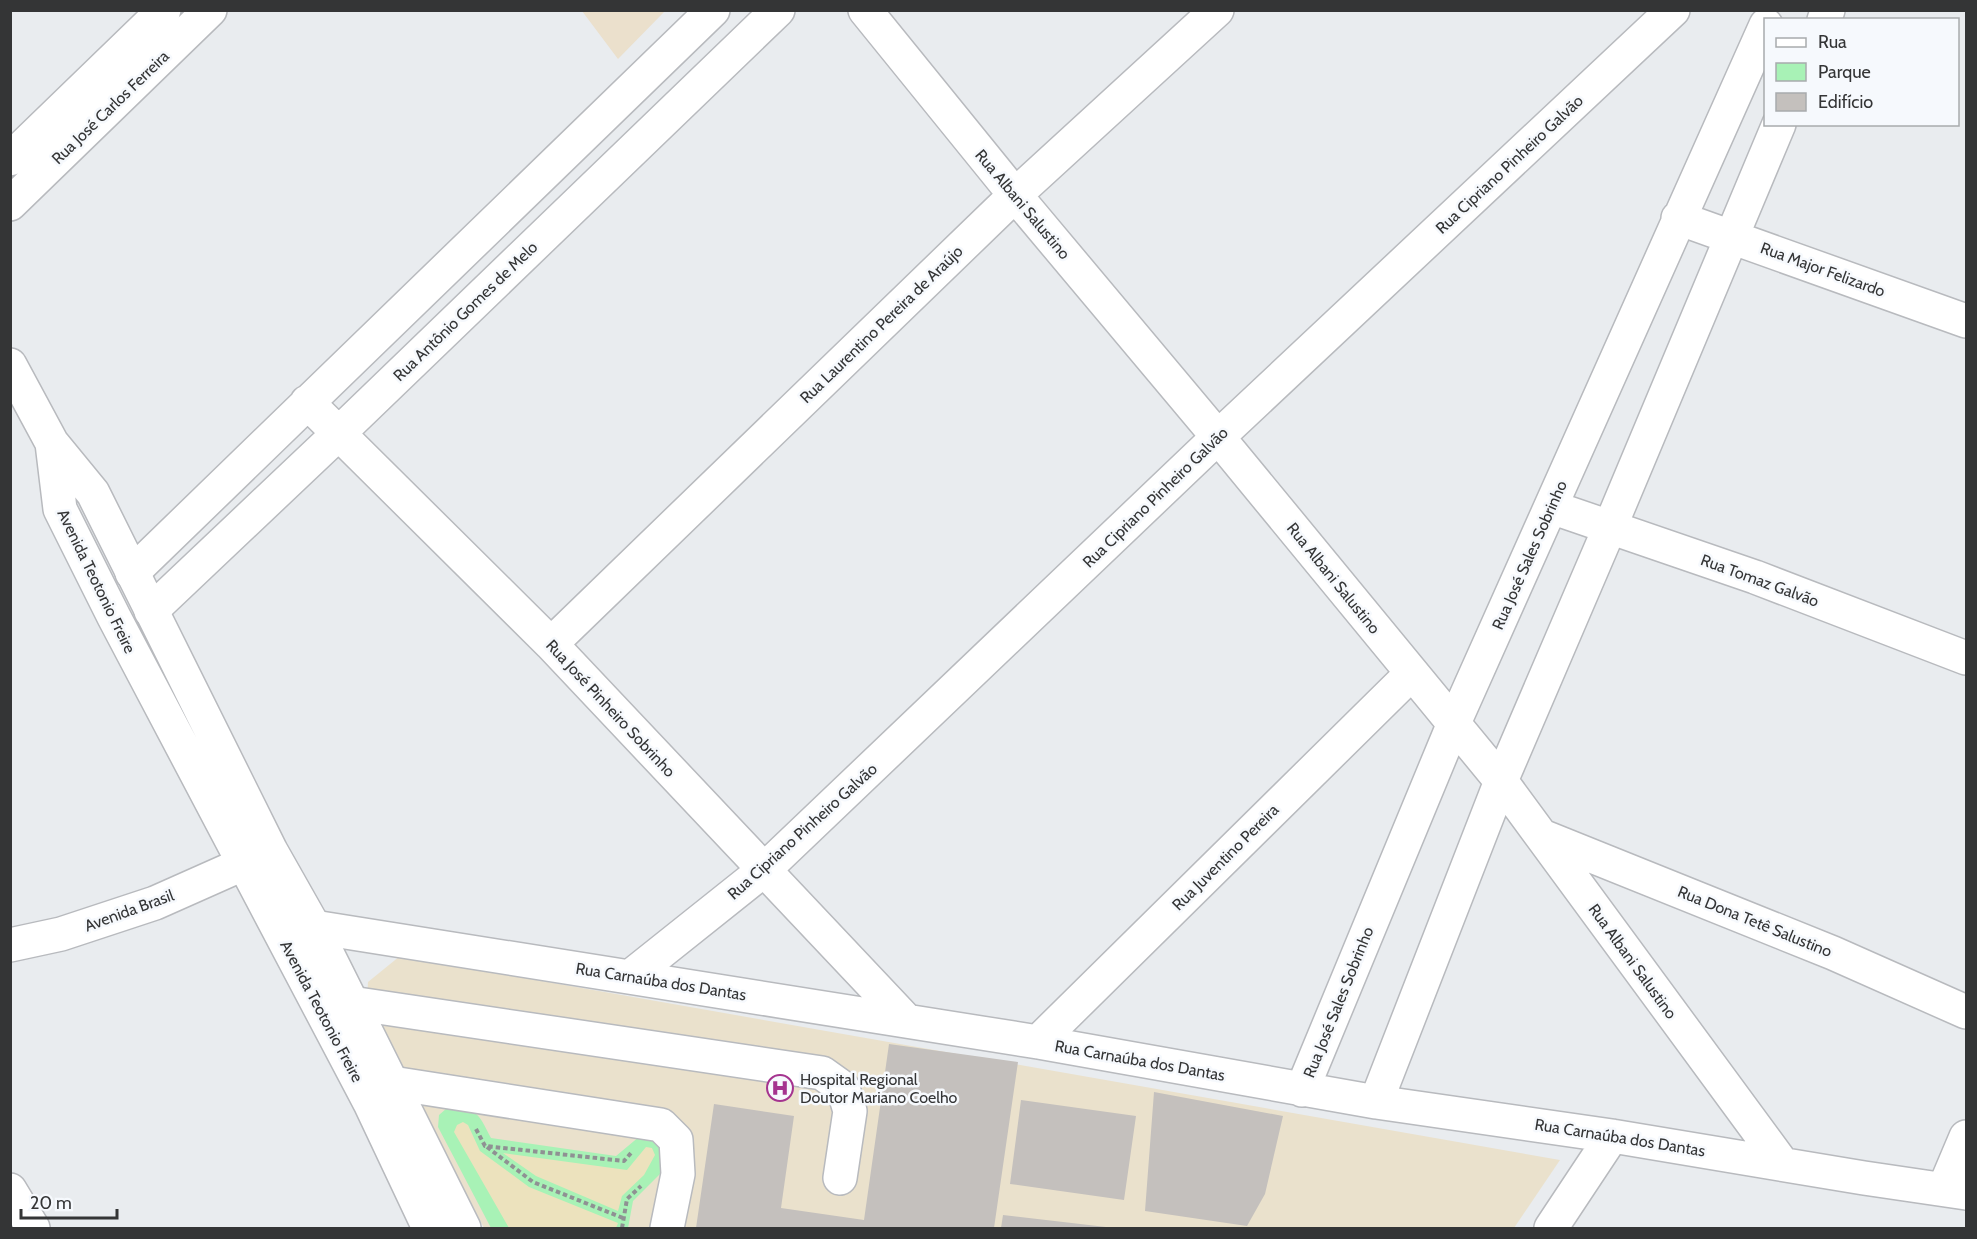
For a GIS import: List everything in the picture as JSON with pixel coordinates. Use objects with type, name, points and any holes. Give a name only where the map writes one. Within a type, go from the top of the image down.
[{"type":"street","name":"Rua José Carlos Ferreira","points":[[10,159],[164,10]]},
{"type":"street","name":"Rua José Carlos Ferreira","points":[[10,204],[210,10]]},
{"type":"street","points":[[132,573],[713,10]]},
{"type":"street","name":"Rua Antônio Gomes de Melo","points":[[151,610],[339,433],[778,10]]},
{"type":"street","name":"Rua Albani Salustino","points":[[865,10],[1015,195],[1501,781],[1781,1162]]},
{"type":"street","name":"Rua Laurentino Pereira de Araújo","points":[[551,644],[1015,195],[1217,10]]},
{"type":"street","name":"Rua Cipriano Pinheiro Galvão","points":[[631,976],[764,870],[1218,437],[1673,10]]},
{"type":"street","name":"Rua José Sales Sobrinho","points":[[1302,1090],[1454,723],[1764,29]]},
{"type":"street","points":[[613,108],[643,140]]},
{"type":"street","points":[[1376,1102],[1501,781],[1778,126]]},
{"type":"street","name":"Rua Major Felizardo","points":[[1678,218],[1966,321]]},
{"type":"street","points":[[490,225],[522,257]]},
{"type":"street","points":[[10,365],[52,443]]},
{"type":"street","name":"Rua José Pinheiro Sobrinho","points":[[307,402],[551,644],[907,1021]]},
{"type":"street","name":"Avenida Teotonio Freire","points":[[52,443],[93,494],[271,851],[314,927],[464,1228]]},
{"type":"street","name":"Avenida Teotonio Freire","points":[[52,443],[60,509],[114,617],[370,1103],[429,1228]]},
{"type":"street","name":"Rua Tomaz Galvão","points":[[1551,507],[1755,577],[1966,658]]},
{"type":"street","name":"Rua Juventino Pereira","points":[[1038,1042],[1412,673]]},
{"type":"street","name":"Rua Dona Tetê Salustino","points":[[1542,836],[1833,953],[1966,1012]]},
{"type":"street","name":"Avenida Brasil","points":[[10,945],[61,934],[155,903],[245,864]]},
{"type":"street","name":"Rua Carnaúba dos Dantas","points":[[314,927],[1038,1042],[1376,1102],[1612,1136],[1955,1191]]},
{"type":"street","points":[[351,1003],[822,1073],[843,1088],[850,1112],[840,1178]]},
{"type":"street","points":[[392,1083],[661,1125],[676,1140],[678,1174],[667,1228]]},
{"type":"street","points":[[1551,1228],[1612,1136]]},
{"type":"street","points":[[1955,1191],[1966,1137]]},
{"type":"street","points":[[10,1190],[33,1228]]},
{"type":"path","points":[[474,1124],[485,1146],[533,1182],[623,1218]]},
{"type":"path","points":[[485,1146],[624,1161],[634,1150]]},
{"type":"path","points":[[622,1228],[627,1199],[647,1180]]},
{"type":"shaded area","points":[[582,11],[665,11],[618,59]]},
{"type":"shaded area","name":"Hospital Regional Doutor Mariano Coelho","points":[[400,956],[1560,1160],[1514,1228],[484,1228],[367,1000],[368,982]]},
{"type":"green space","points":[[447,1108],[465,1109],[475,1113],[483,1122],[491,1138],[616,1156],[640,1136],[662,1139],[665,1169],[633,1201],[628,1228],[491,1228],[438,1127],[439,1115]]},
{"type":"sand","points":[[463,1122],[468,1125],[480,1151],[529,1187],[618,1223],[616,1228],[509,1228],[454,1132],[457,1125]]},
{"type":"sand","points":[[646,1147],[652,1148],[655,1155],[644,1175],[622,1196],[618,1211],[536,1176],[503,1153],[627,1170]]},
{"type":"building","points":[[889,1044],[1018,1062],[994,1228],[696,1228],[714,1104],[794,1116],[781,1208],[864,1220]]},
{"type":"building","points":[[1154,1092],[1283,1116],[1265,1194],[1247,1226],[1145,1211]]},
{"type":"building","points":[[1021,1100],[1136,1116],[1124,1200],[1010,1184]]},
{"type":"building","points":[[1003,1215],[1106,1227],[1106,1228],[1001,1228]]},
{"type":"place","name":"Hospital Regional Doutor Mariano Coelho","points":[[780,1088]]}]
